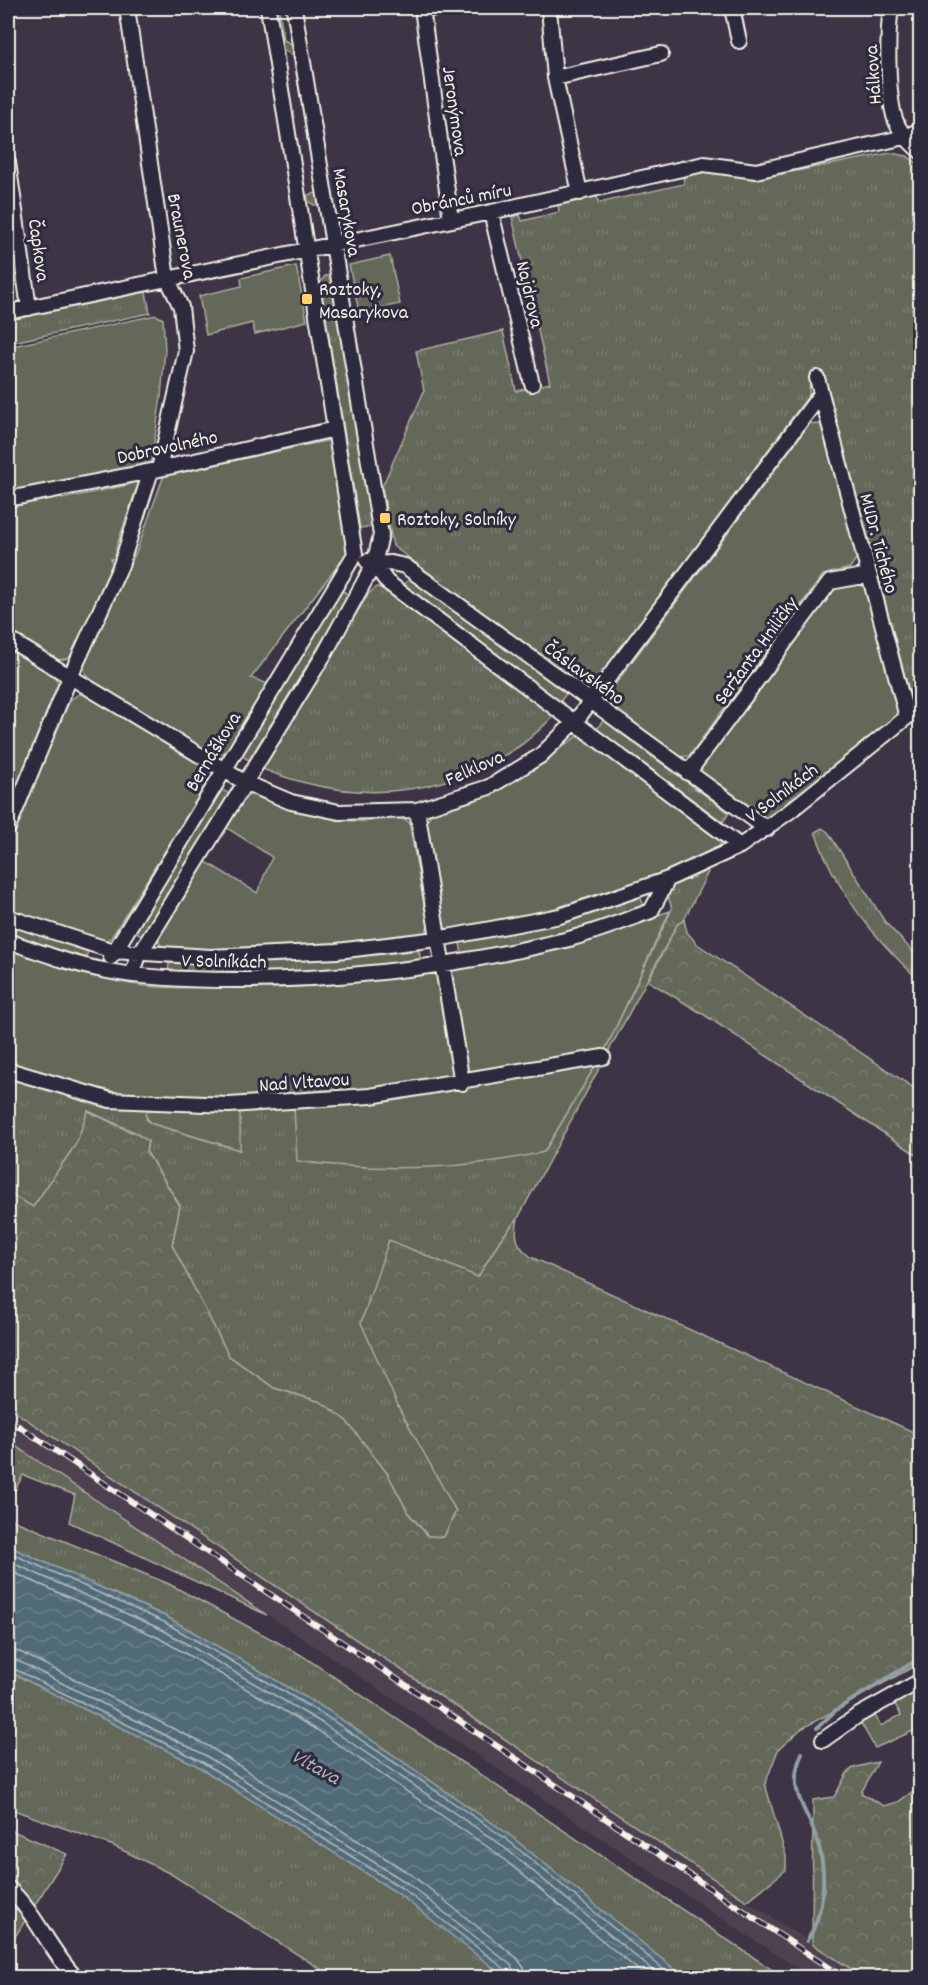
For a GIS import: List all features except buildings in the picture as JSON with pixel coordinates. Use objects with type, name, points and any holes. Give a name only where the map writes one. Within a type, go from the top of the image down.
[{"type":"street","name":"Braunerova","points":[[8,828],[70,677],[121,565],[155,470],[186,351],[181,307],[167,278],[127,8]]},
{"type":"street","points":[[268,8],[355,554]]},
{"type":"street","name":"Masarykova","points":[[294,8],[381,535],[374,564]]},
{"type":"street","points":[[422,8],[441,8]]},
{"type":"street","name":"Jeronýmova","points":[[422,8],[451,220]]},
{"type":"street","points":[[549,8],[555,78],[580,193]]},
{"type":"street","points":[[732,8],[740,41]]},
{"type":"street","name":"Hálkova","points":[[891,8],[888,26],[895,118],[905,137]]},
{"type":"street","points":[[555,78],[661,54]]},
{"type":"street","name":"Obránců míru","points":[[8,312],[491,212],[704,164],[756,171],[905,137],[921,130]]},
{"type":"street","points":[[905,137],[921,151]]},
{"type":"street","name":"Čapkova","points":[[8,162],[29,308]]},
{"type":"street","name":"Najdrova","points":[[491,212],[532,384]]},
{"type":"street","name":"MUDr. Tichého","points":[[818,378],[907,717]]},
{"type":"street","name":"Felklova","points":[[8,639],[223,770],[244,782],[291,802],[339,812],[417,810],[489,786],[540,756],[575,722],[821,394]]},
{"type":"street","name":"Dobrovolného","points":[[8,499],[155,470],[335,429]]},
{"type":"street","name":"Čáslavského","points":[[355,554],[374,564],[387,582],[740,846]]},
{"type":"street","name":"Bernáškova","points":[[106,971],[113,951],[355,554]]},
{"type":"street","name":"Čáslavského","points":[[374,564],[392,563],[405,566],[767,829]]},
{"type":"street","points":[[132,975],[139,955],[325,652],[374,564]]},
{"type":"street","name":"Seržanta Hniličky","points":[[688,773],[830,582],[869,575]]},
{"type":"street","name":"V Solníkách","points":[[8,917],[113,951],[139,955],[210,957],[279,955],[437,939],[560,916],[668,879],[740,846],[767,829],[907,717]]},
{"type":"street","points":[[417,810],[462,1083]]},
{"type":"street","name":"V Solníkách","points":[[8,941],[106,971],[132,975],[197,980],[281,980],[350,976],[443,964],[566,939],[651,911],[668,879]]},
{"type":"street","name":"Nad Vltavou","points":[[8,1070],[110,1100],[229,1106],[370,1096],[462,1083],[603,1057]]},
{"type":"street","points":[[824,1740],[857,1716],[921,1681]]},
{"type":"street","points":[[8,1888],[27,1907],[58,1958],[76,1977]]},
{"type":"shaded area","points":[[8,1407],[864,1977],[811,1977],[731,1925],[8,1441]]},
{"type":"green space","points":[[272,8],[279,8],[284,40],[298,48],[321,204],[314,205],[309,202],[307,195],[317,193],[293,55],[280,48]]},
{"type":"green space","points":[[890,153],[907,156],[920,165],[920,724],[916,717],[823,372],[810,375],[809,395],[593,686],[580,685],[393,546],[382,487],[424,391],[416,351],[503,331],[516,391],[550,383],[512,217],[520,215],[522,221],[559,212],[558,203],[596,195],[599,203],[684,184],[683,175],[705,171],[760,178]]},
{"type":"green space","points":[[390,256],[400,304],[359,312],[349,265]]},
{"type":"green space","points":[[296,266],[307,321],[255,334],[252,323],[206,335],[199,296],[242,286],[241,278]]},
{"type":"green space","points":[[325,276],[334,277],[377,526],[360,528],[320,283]]},
{"type":"green space","points":[[145,287],[150,313],[8,343],[8,317]]},
{"type":"green space","points":[[156,315],[163,319],[165,350],[161,397],[151,463],[8,493],[8,347]]},
{"type":"green space","points":[[810,423],[821,425],[857,557],[850,568],[823,575],[689,756],[679,757],[609,705],[608,694]]},
{"type":"green space","points":[[331,440],[349,551],[251,678],[268,684],[227,751],[220,755],[210,754],[90,680],[85,673],[84,665],[137,550],[164,475]]},
{"type":"green space","points":[[135,480],[140,489],[136,490],[116,548],[118,558],[111,559],[112,564],[71,658],[58,660],[8,629],[8,508],[59,495],[62,499],[128,485]]},
{"type":"green space","points":[[410,577],[566,694],[560,702],[404,585]]},
{"type":"green space","points":[[854,581],[865,585],[898,708],[894,721],[769,818],[762,817],[702,775],[701,765],[831,588]]},
{"type":"green space","points":[[377,587],[387,590],[556,714],[533,736],[487,765],[456,778],[424,786],[392,791],[359,791],[293,780],[260,768],[369,593]]},
{"type":"green space","points":[[341,590],[350,595],[249,760],[240,755]]},
{"type":"green space","points":[[8,647],[55,677],[58,684],[8,807]]},
{"type":"green space","points":[[79,694],[90,696],[205,768],[208,774],[207,783],[111,938],[102,942],[8,908],[8,839],[70,700]]},
{"type":"green space","points":[[603,720],[729,813],[723,822],[597,729]]},
{"type":"green space","points":[[579,735],[587,737],[715,832],[721,842],[717,851],[646,879],[546,911],[456,931],[445,928],[441,922],[426,822],[432,813],[473,801],[508,785]]},
{"type":"green space","points":[[220,788],[229,794],[143,936],[133,930]]},
{"type":"green space","points":[[251,795],[339,820],[369,821],[395,818],[409,822],[428,925],[426,932],[420,936],[324,946],[228,950],[164,949],[159,943],[158,932],[203,860],[257,893],[272,857],[224,826],[242,798]]},
{"type":"green space","points":[[822,828],[828,832],[885,922],[920,959],[920,981],[872,931],[845,894],[815,832]]},
{"type":"green space","points":[[708,872],[684,920],[677,925],[518,1218],[500,1240],[478,1278],[389,1241],[432,1466],[456,1511],[444,1537],[428,1536],[409,1514],[387,1473],[321,1402],[274,1388],[229,1356],[172,1245],[180,1206],[146,1151],[148,1141],[88,1111],[76,1144],[33,1207],[8,1193],[8,1079],[19,1078],[153,1109],[146,1119],[150,1123],[239,1150],[239,1111],[294,1107],[298,1161],[360,1166],[421,1166],[482,1161],[544,1152],[607,1046],[672,909],[667,892],[669,887]]},
{"type":"green space","points":[[640,896],[644,906],[563,933],[462,954],[460,943],[558,922]]},
{"type":"green space","points":[[670,911],[607,1046],[544,1152],[452,1166],[359,1167],[297,1161],[294,1107],[240,1111],[240,1150],[150,1123],[145,1114],[151,1109],[132,1107],[115,1092],[42,1075],[8,1063],[8,949],[80,973],[136,985],[182,988],[275,988],[333,985],[390,979],[502,959],[614,929]]},
{"type":"green space","points":[[684,920],[687,932],[697,944],[920,1092],[920,1157],[703,1014],[648,981],[677,925]]},
{"type":"green space","points":[[8,924],[88,952],[85,962],[8,936]]},
{"type":"green space","points":[[419,950],[421,962],[263,974],[168,974],[169,963],[294,961]]},
{"type":"green space","points":[[88,1111],[148,1141],[146,1151],[180,1206],[172,1245],[229,1356],[274,1388],[321,1402],[345,1419],[387,1473],[409,1514],[428,1536],[444,1537],[456,1511],[400,1410],[361,1323],[389,1240],[478,1277],[500,1240],[518,1218],[517,1240],[522,1249],[531,1257],[920,1435],[920,1663],[801,1729],[778,1750],[765,1784],[786,1856],[786,1870],[747,1901],[8,1407],[8,1193],[33,1207],[76,1144]]},
{"type":"green space","points":[[8,1441],[267,1615],[69,1522],[75,1495],[23,1475],[8,1503]]},
{"type":"green space","points":[[8,1518],[169,1584],[301,1655],[783,1977],[684,1977],[508,1834],[329,1711],[167,1617],[8,1546]]},
{"type":"green space","points":[[8,1671],[196,1765],[399,1894],[505,1977],[333,1977],[171,1874],[114,1846],[8,1808]]},
{"type":"green space","points":[[920,1683],[920,1728],[875,1748],[858,1718],[872,1710],[881,1726],[901,1715],[892,1699]]},
{"type":"green space","points":[[878,1762],[861,1793],[884,1806],[898,1802],[920,1786],[920,1977],[864,1977],[812,1944],[813,1800],[834,1797],[849,1771]]},
{"type":"green space","points":[[8,1829],[67,1854],[8,1948]]},
{"type":"water","name":"Vltava","points":[[8,1546],[167,1617],[329,1711],[508,1834],[684,1977],[505,1977],[399,1894],[196,1765],[8,1671]]},
{"type":"waterway","points":[[817,1728],[836,1710],[920,1658]]},
{"type":"waterway","points":[[802,1753],[796,1788],[820,1850],[823,1877],[818,1917],[807,1941]]},
{"type":"railway","points":[[8,1419],[844,1978]]},
{"type":"place","name":"Roztoky, Masarykova","points":[[307,299]]},
{"type":"place","name":"Roztoky, Solníky","points":[[385,518]]}]
